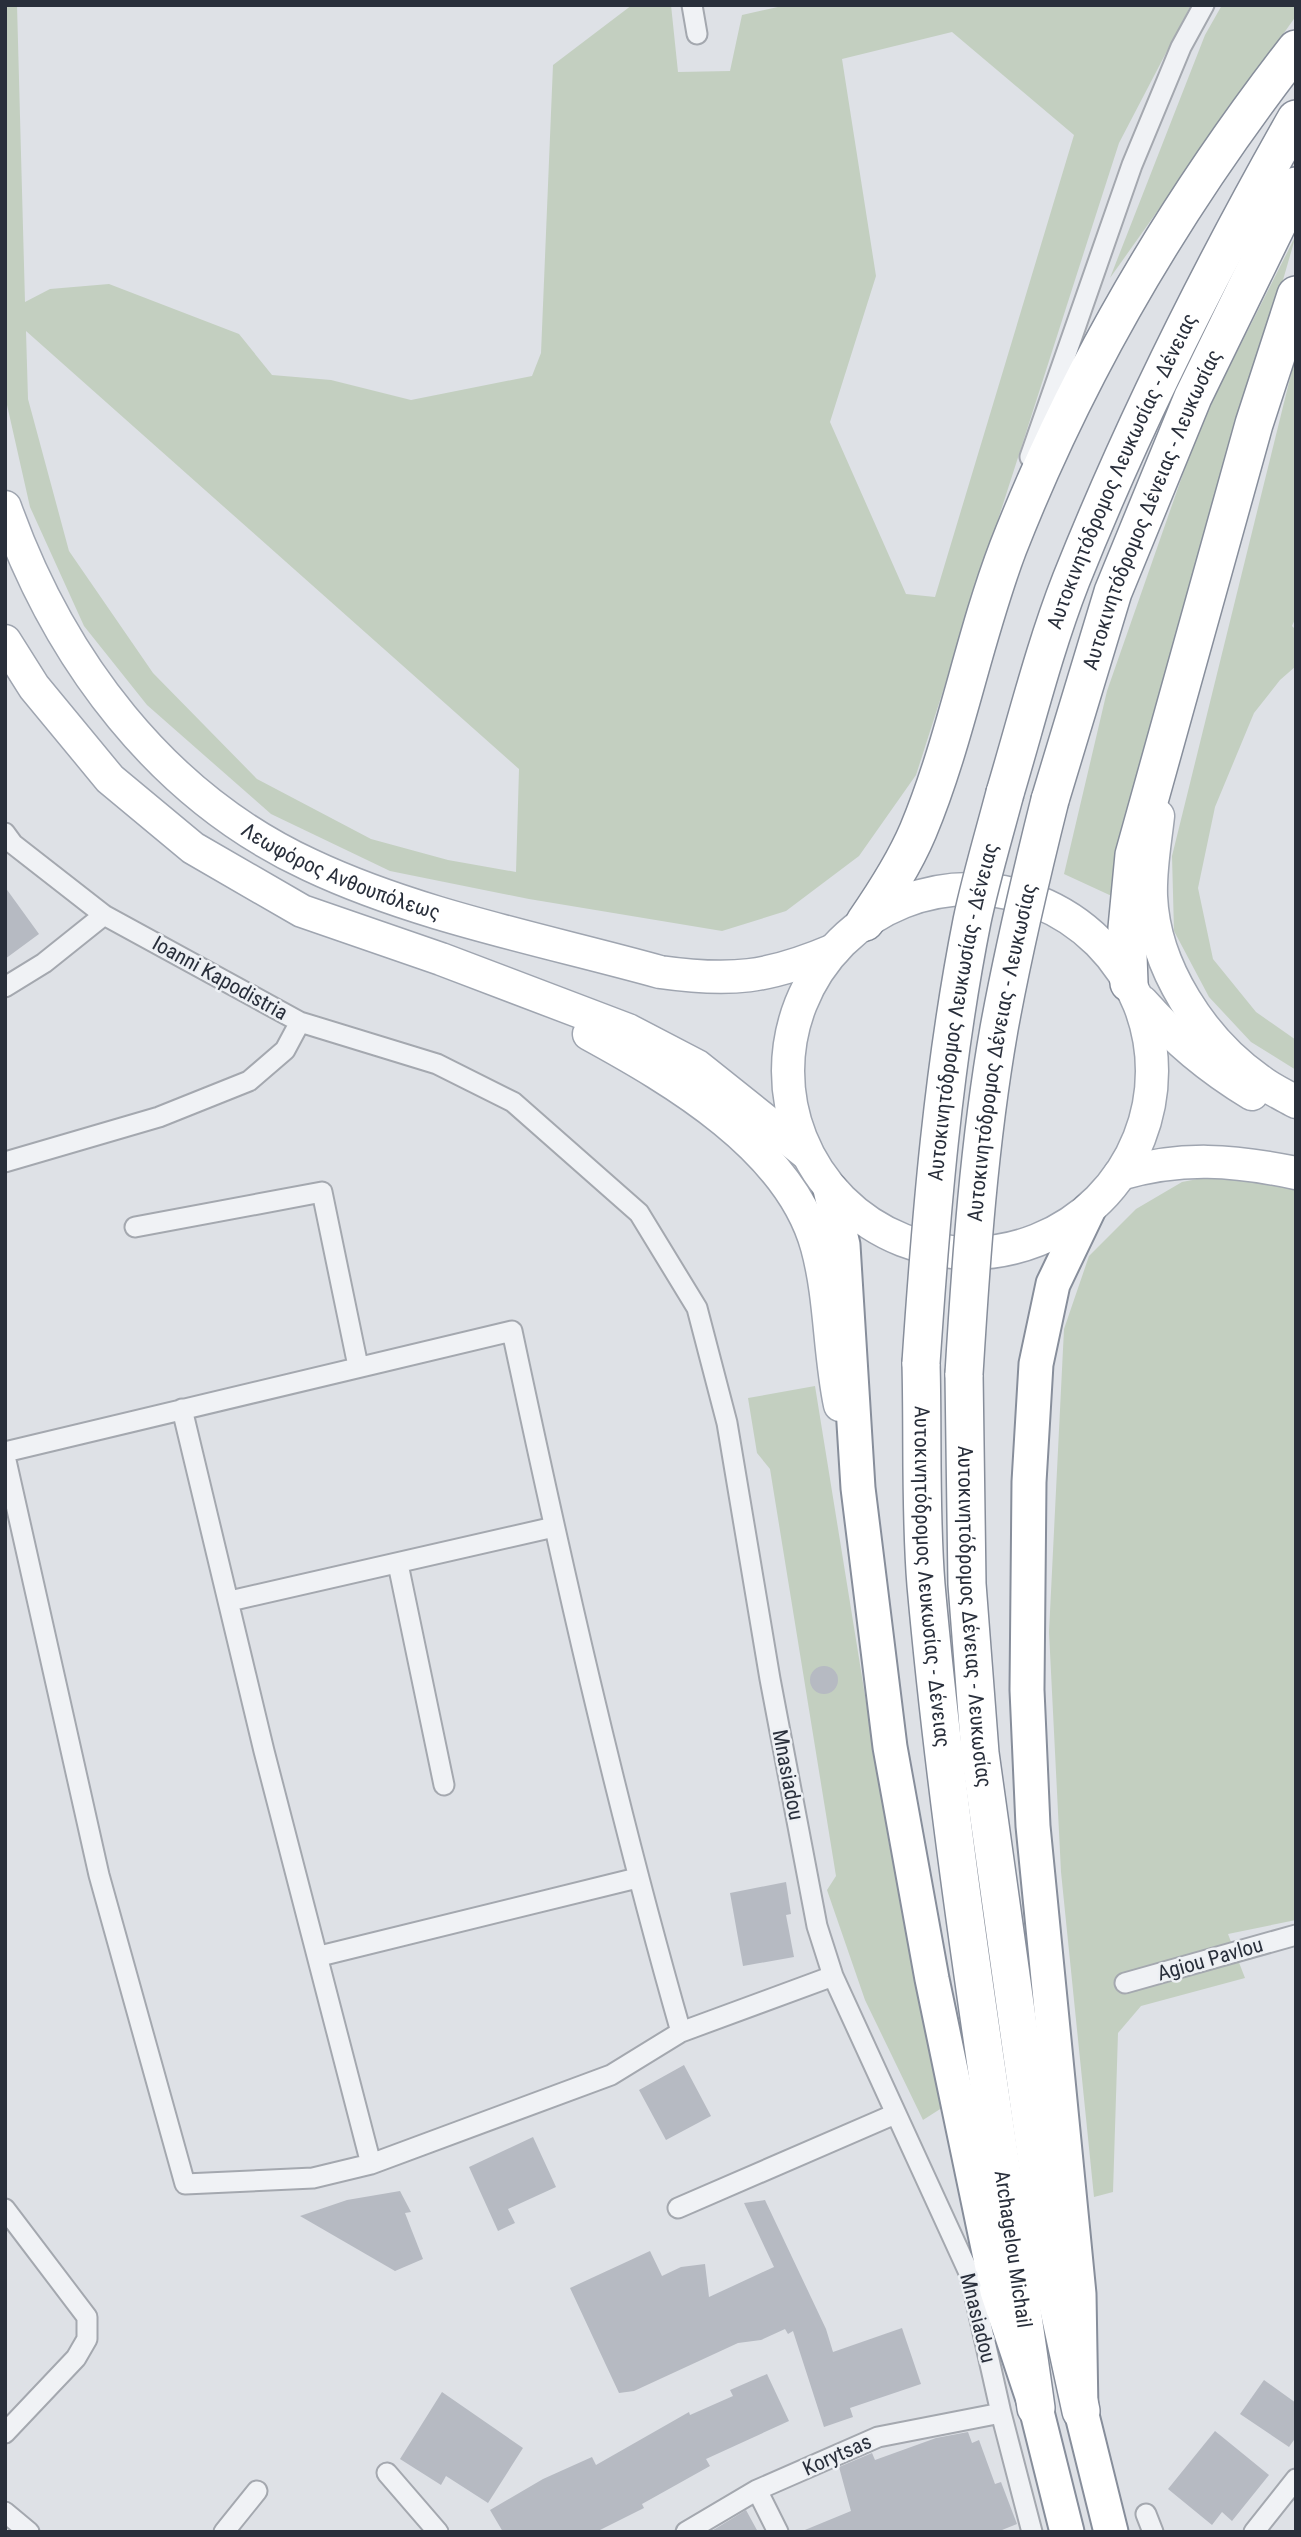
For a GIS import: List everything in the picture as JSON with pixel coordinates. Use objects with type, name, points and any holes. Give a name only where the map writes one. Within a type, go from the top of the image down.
[{"type":"highway","points":[[865,922],[895,878],[918,830],[1007,550],[1059,426],[1087,370],[1222,152],[1296,49]]},
{"type":"highway","name":"Αυτοκινητόδρομος Λευκωσίας - Δένειας","points":[[972,1966],[926,1582],[920,1363],[937,1148],[953,1033],[973,919],[1004,793],[1070,582],[1159,382],[1257,187],[1296,119]]},
{"type":"highway","name":"Αυτοκινητόδρομος Δένειας - Λευκωσίας","points":[[1009,1969],[981,1753],[967,1584],[964,1374],[980,1170],[999,1030],[1021,917],[1050,800],[1113,592],[1193,397],[1296,186]]},
{"type":"highway","points":[[1135,992],[1127,928],[1134,855],[1254,424],[1296,295]]},
{"type":"highway","points":[[830,1189],[843,1245],[858,1488],[890,1747],[932,1979],[997,2291],[1018,2410]]},
{"type":"highway","points":[[1081,2411],[1079,2294],[1033,1826],[1027,1690],[1029,1482],[1036,1364],[1054,1284],[1088,1211]]},
{"type":"highway","name":"Archagelou Michail","points":[[972,1966],[1018,2410],[1067,2532]]},
{"type":"highway","name":"Archagelou Michail","points":[[1009,1969],[1055,2291],[1111,2532]]},
{"type":"main road","name":"Λεωφόρος Ανθουπόλεως","points":[[5,507],[19,547],[78,661],[137,738],[206,801],[263,839],[309,865],[376,892],[660,972],[703,978],[746,977],[775,972],[834,950]]},
{"type":"main road","points":[[5,640],[41,697],[110,779],[193,848],[302,911],[441,959],[628,1030],[697,1066],[806,1153]]},
{"type":"main road","points":[[1177,701],[1152,861],[1151,897],[1156,934],[1183,996],[1215,1042],[1258,1080],[1296,1102]]},
{"type":"main road","points":[[1135,992],[1152,1080],[1143,1129],[1120,1174],[1088,1211],[1054,1234],[1016,1248],[963,1254],[934,1251],[899,1240],[859,1218],[830,1189],[806,1153],[792,1112],[788,1069],[793,1026],[809,986],[834,950],[865,922],[898,904],[951,889],[1005,891],[1046,904],[1079,925],[1108,951],[1135,992],[1176,1040],[1211,1069],[1296,1116]]},
{"type":"main road","points":[[441,959],[538,1005],[635,1059],[721,1119],[776,1171],[808,1220],[817,1247],[837,1392],[858,1488]]},
{"type":"main road","points":[[1120,1174],[1184,1161],[1242,1161],[1296,1172]]},
{"type":"street","points":[[692,5],[697,34]]},
{"type":"street","points":[[1007,550],[1031,453],[1085,295],[1132,165],[1181,47],[1204,5]]},
{"type":"street","name":"Ioanni Kapodistria","points":[[5,833],[13,844],[104,915],[300,1022],[285,1050],[249,1081],[159,1117],[5,1162]]},
{"type":"street","points":[[5,987],[44,963],[104,915]]},
{"type":"street","name":"Mnasiadou","points":[[300,1022],[437,1064],[513,1102],[639,1213],[697,1308],[727,1423],[770,1679],[817,1926],[833,1976],[970,2275],[1018,2410],[1032,2532]]},
{"type":"street","points":[[135,1227],[321,1192],[358,1366]]},
{"type":"street","points":[[681,2032],[637,1878],[554,1527],[512,1331],[358,1366],[5,1454],[99,1875],[185,2185],[313,2178],[371,2164],[611,2075],[681,2032],[833,1976]]},
{"type":"street","points":[[181,1409],[230,1601],[264,1751],[320,1956],[371,2164]]},
{"type":"street","points":[[230,1601],[554,1527]]},
{"type":"street","points":[[398,1564],[444,1785]]},
{"type":"street","points":[[320,1956],[637,1878]]},
{"type":"street","name":"Agiou Pavlou","points":[[1125,1983],[1296,1935]]},
{"type":"street","points":[[678,2208],[895,2114]]},
{"type":"street","points":[[5,2209],[87,2318],[87,2339],[76,2358],[5,2432]]},
{"type":"street","name":"Korytsas","points":[[686,2532],[757,2490],[878,2437],[1018,2410]]},
{"type":"street","points":[[387,2473],[438,2532]]},
{"type":"street","points":[[1254,2532],[1296,2479]]},
{"type":"street","points":[[757,2490],[778,2532]]},
{"type":"street","points":[[224,2532],[257,2491]]},
{"type":"street","points":[[5,2512],[29,2532]]},
{"type":"green space","points":[[5,5],[17,5],[25,302],[50,289],[109,284],[239,334],[272,375],[331,380],[411,400],[532,376],[541,353],[553,65],[632,5],[671,5],[678,72],[730,71],[742,15],[787,5],[1191,5],[1119,143],[916,775],[859,856],[786,911],[722,931],[529,899],[390,871],[271,814],[147,705],[84,626],[30,507],[5,396]],"holes":[[[952,32],[1074,135],[935,597],[906,594],[830,422],[876,276],[842,59]],[[26,331],[519,769],[516,872],[448,860],[371,839],[257,779],[153,673],[69,551],[28,399]]]},
{"type":"green space","points":[[1222,5],[1296,5],[1296,16],[1110,278],[1205,35]]},
{"type":"green space","points":[[1296,235],[1198,574],[1116,898],[1064,874],[1107,691],[1200,425]]},
{"type":"green space","points":[[1296,354],[1296,617],[1292,626],[1296,630],[1296,666],[1280,680],[1254,713],[1215,807],[1198,888],[1213,959],[1256,1012],[1296,1040],[1296,1070],[1251,1042],[1209,997],[1174,931],[1172,856]]},
{"type":"green space","points":[[1234,1172],[1296,1187],[1296,1920],[1228,1934],[1245,1978],[1141,2006],[1118,2033],[1113,2192],[1094,2197],[1061,1872],[1049,1632],[1064,1329],[1089,1256],[1136,1209],[1182,1182]]},
{"type":"green space","points":[[815,1386],[889,1844],[948,2104],[923,2120],[865,2000],[827,1890],[836,1876],[770,1469],[757,1453],[748,1398]]},
{"type":"building","points":[[5,887],[39,934],[5,959]]},
{"type":"building","points":[[824,1666],[834,1670],[838,1680],[834,1690],[824,1694],[814,1690],[810,1680],[814,1670]]},
{"type":"building","points":[[786,1882],[791,1914],[786,1915],[794,1957],[743,1966],[730,1893]]},
{"type":"building","points":[[684,2065],[711,2116],[666,2140],[639,2090]]},
{"type":"building","points":[[533,2137],[556,2187],[508,2209],[515,2223],[498,2231],[469,2167]]},
{"type":"building","points":[[400,2191],[411,2212],[405,2213],[423,2259],[395,2271],[300,2216],[347,2200]]},
{"type":"building","points":[[765,2200],[826,2329],[833,2352],[902,2328],[921,2384],[850,2408],[853,2417],[824,2427],[793,2331],[788,2334],[785,2329],[761,2340],[738,2343],[634,2391],[619,2393],[570,2288],[650,2251],[662,2276],[681,2267],[705,2264],[709,2297],[774,2267],[744,2203]]},
{"type":"building","points":[[767,2374],[789,2421],[706,2459],[710,2466],[642,2504],[644,2508],[596,2532],[503,2532],[490,2510],[543,2479],[592,2457],[596,2465],[689,2412],[690,2415],[733,2396],[730,2390]]},
{"type":"building","points":[[1264,2380],[1296,2403],[1296,2437],[1289,2447],[1240,2414]]},
{"type":"building","points":[[442,2392],[523,2448],[488,2503],[446,2476],[441,2485],[400,2459]]},
{"type":"building","points":[[1215,2431],[1269,2475],[1232,2521],[1222,2512],[1212,2525],[1168,2489]]},
{"type":"building","points":[[968,2432],[972,2443],[979,2440],[995,2484],[1001,2482],[1017,2524],[997,2532],[800,2532],[851,2511],[839,2467],[872,2453],[875,2460],[936,2438]]},
{"type":"building","points":[[746,2510],[758,2532],[710,2532]]}]
